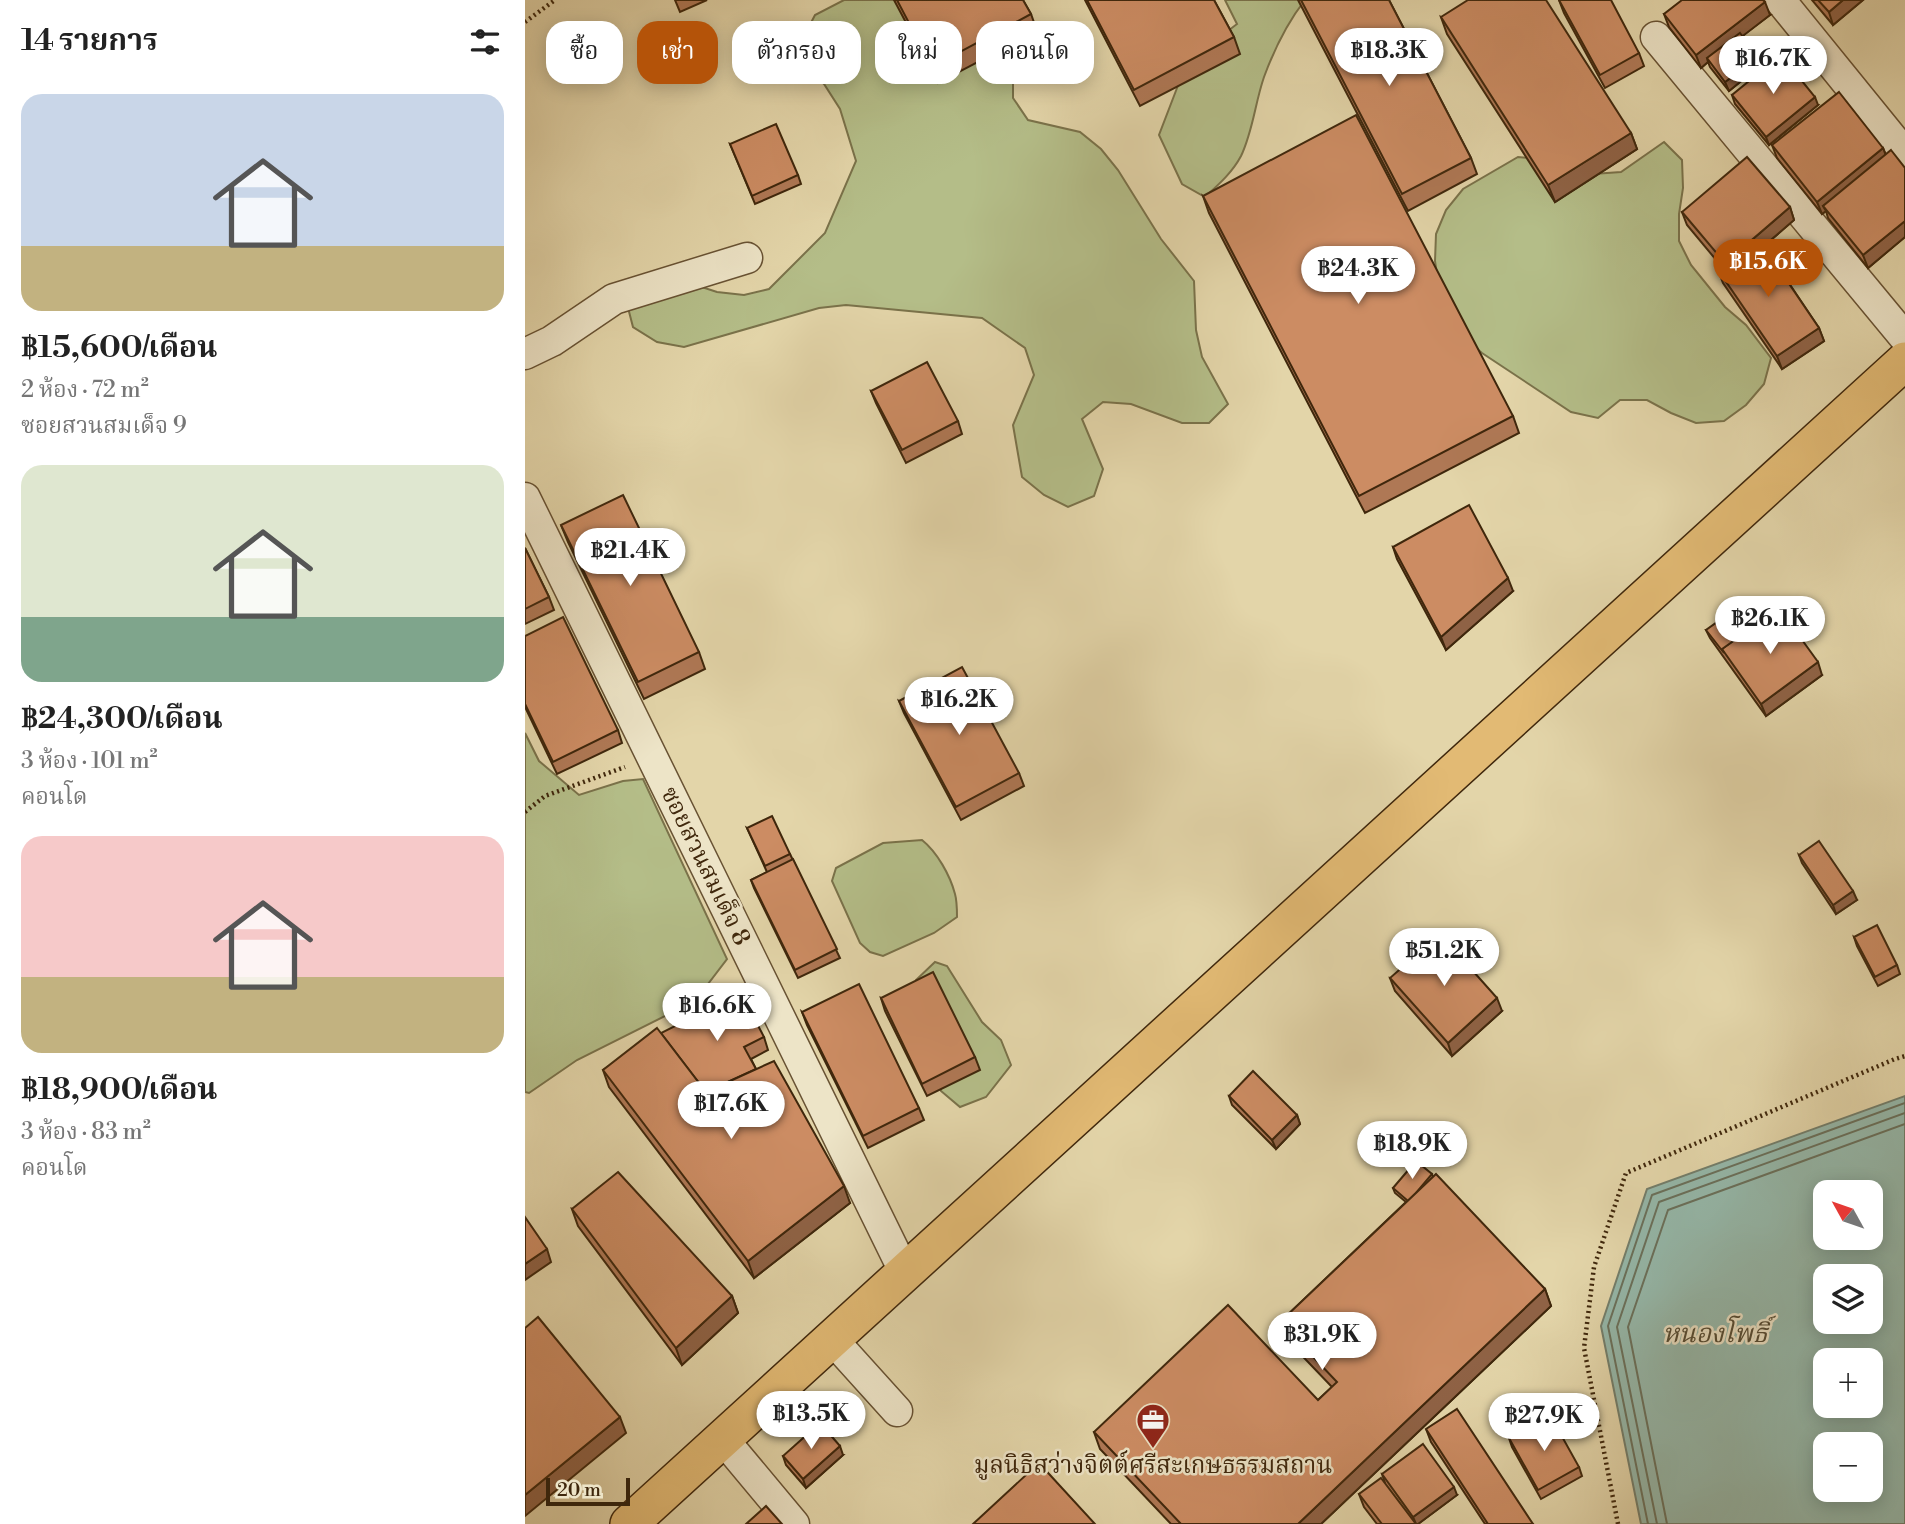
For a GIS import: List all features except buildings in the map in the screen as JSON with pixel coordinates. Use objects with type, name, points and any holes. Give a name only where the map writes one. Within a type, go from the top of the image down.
[{"type":"main road","points":[[629,1524],[1905,361]]},
{"type":"street","points":[[1780,0],[1905,154]]},
{"type":"street","points":[[1656,37],[1905,338]]},
{"type":"street","points":[[525,354],[552,341],[614,299],[747,258]]},
{"type":"street","name":"ซอยสวนสมเด็จ 8","points":[[525,498],[905,1273]]},
{"type":"street","points":[[832,1339],[897,1411]]},
{"type":"street","points":[[723,1439],[794,1524]]},
{"type":"path","points":[[525,22],[555,0]]},
{"type":"path","points":[[525,812],[545,796],[653,758]]},
{"type":"path","points":[[1618,1524],[1584,1348],[1594,1267],[1626,1173],[1905,1056]]},
{"type":"green space","points":[[844,0],[943,0],[976,25],[976,84],[1013,84],[1013,98],[1028,120],[1080,132],[1101,149],[1118,170],[1161,239],[1194,281],[1196,330],[1202,357],[1228,404],[1209,423],[1182,423],[1131,404],[1103,402],[1082,419],[1103,469],[1094,496],[1068,507],[1044,495],[1022,477],[1013,425],[1034,375],[1025,348],[982,318],[846,305],[819,308],[684,347],[657,342],[633,327],[626,300],[668,276],[717,292],[744,295],[769,289],[825,233],[856,161],[840,109],[824,84],[861,84],[861,21],[812,21],[815,15]]},
{"type":"green space","points":[[1225,0],[1305,0],[1287,27],[1268,67],[1241,156],[1229,173],[1205,197],[1182,184],[1159,135],[1187,62],[1237,24]]},
{"type":"green space","points":[[1664,142],[1682,160],[1679,241],[1691,265],[1725,307],[1746,325],[1771,358],[1764,384],[1746,405],[1724,421],[1696,423],[1647,400],[1620,400],[1598,418],[1571,412],[1482,353],[1462,336],[1439,288],[1435,261],[1436,234],[1446,210],[1463,189],[1518,157],[1543,159],[1593,174],[1621,172]]},
{"type":"green space","points":[[525,733],[539,761],[579,795],[623,781],[643,779],[727,959],[695,1001],[577,1060],[529,1093],[525,1092]]},
{"type":"green space","points":[[922,840],[938,857],[950,879],[956,897],[957,917],[934,933],[883,956],[870,952],[860,943],[832,881],[836,868],[883,843]]},
{"type":"green space","points":[[935,962],[947,966],[982,1022],[1001,1040],[1011,1065],[986,1097],[960,1107],[941,1091],[916,980]]},
{"type":"water","name":"หนองโพธิ์","points":[[1905,1096],[1905,1524],[1641,1524],[1601,1326],[1647,1189]]},
{"type":"place","name":"มูลนิธิสว่างจิตต์ศรีสะเกษธรรมสถาน","points":[[1153,1450]]}]
